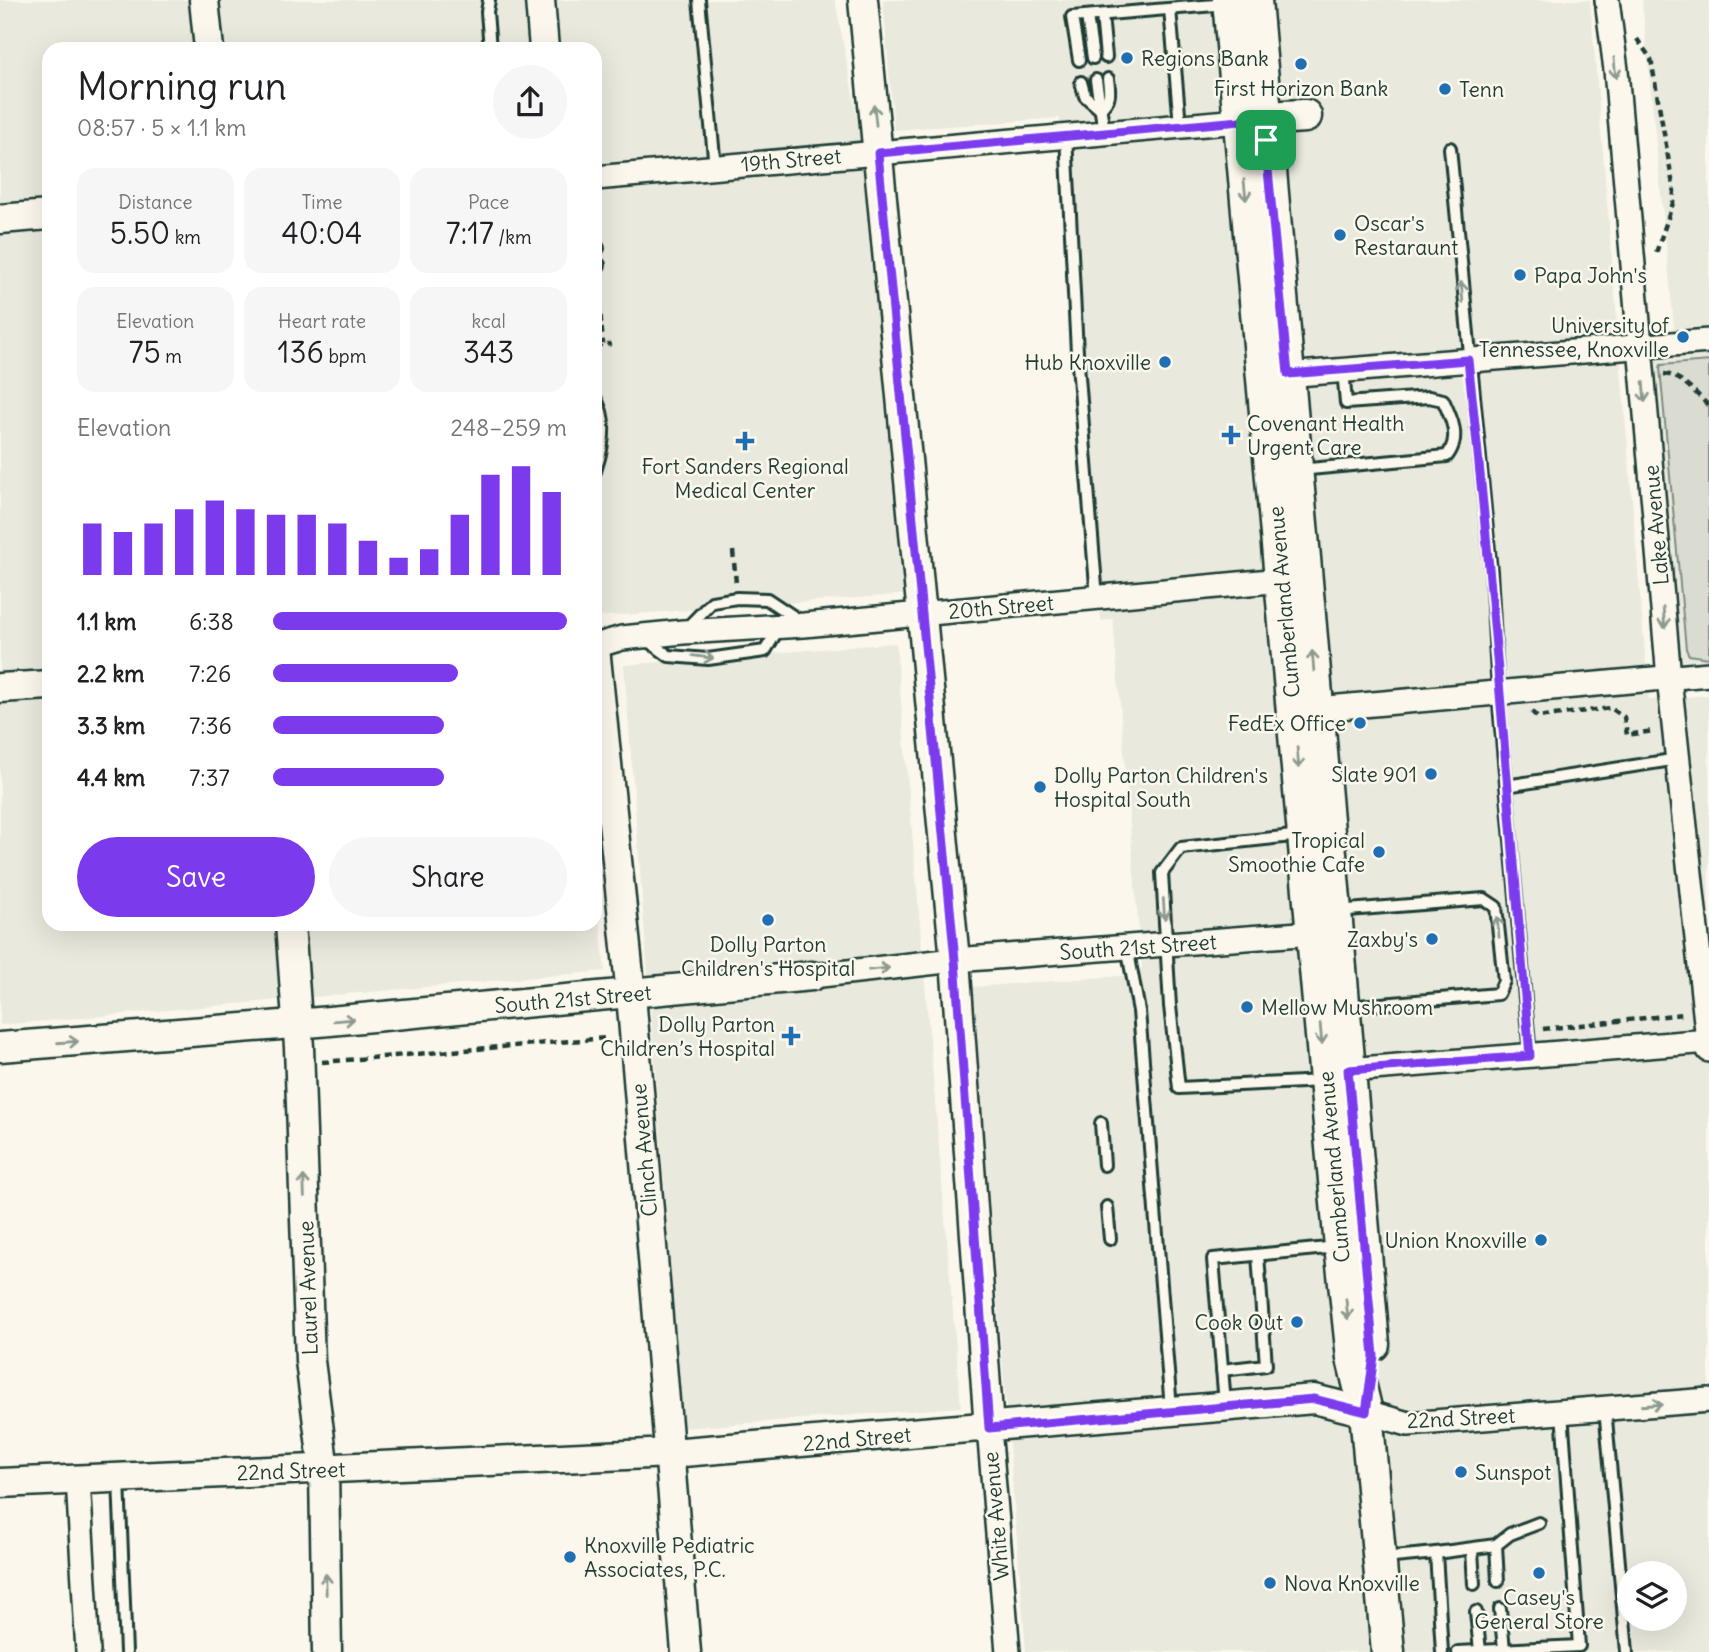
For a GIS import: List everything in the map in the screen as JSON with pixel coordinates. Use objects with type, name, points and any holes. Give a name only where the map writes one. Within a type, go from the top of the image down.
[{"type":"main road","name":"Cumberland Avenue","points":[[1238,1],[1276,375],[1293,579],[1305,835],[1328,925],[1343,1007],[1336,1076],[1374,1356],[1366,1412]]},
{"type":"main road","points":[[1251,120],[1305,116]]},
{"type":"main road","name":"Cumberland Avenue","points":[[1276,375],[1296,470],[1293,579],[1317,709],[1336,1076],[1341,1247],[1353,1359],[1366,1412],[1388,1652]]},
{"type":"street","points":[[204,0],[208,42]]},
{"type":"street","points":[[540,0],[543,42]]},
{"type":"street","name":"White Avenue","points":[[863,0],[955,960],[1008,1652]]},
{"type":"street","name":"Lake Avenue","points":[[1607,0],[1669,678],[1709,1050]]},
{"type":"street","name":"19th Street","points":[[602,177],[1066,135],[1102,120],[1180,125],[1251,120]]},
{"type":"street","points":[[0,219],[42,216]]},
{"type":"street","points":[[1276,375],[1709,341]]},
{"type":"street","name":"20th Street","points":[[602,645],[641,636],[804,625],[1293,579]]},
{"type":"street","points":[[1317,709],[1709,674]]},
{"type":"street","points":[[0,688],[42,685]]},
{"type":"street","name":"Clinch Avenue","points":[[602,788],[631,995],[686,1652]]},
{"type":"street","name":"South 21st Street","points":[[0,1048],[631,995],[955,960],[1167,944],[1328,925]]},
{"type":"street","name":"Laurel Avenue","points":[[291,931],[298,1024],[310,1361],[324,1470],[327,1652]]},
{"type":"street","points":[[1336,1076],[1709,1041]]},
{"type":"street","name":"22nd Street","points":[[0,1483],[671,1453],[1314,1399],[1408,1424],[1709,1400]]},
{"type":"street","points":[[78,1479],[88,1652]]},
{"type":"lane","points":[[489,0],[490,42]]},
{"type":"lane","points":[[699,0],[715,167]]},
{"type":"lane","points":[[1079,60],[1072,17],[1238,1]]},
{"type":"lane","points":[[1170,9],[1180,125]]},
{"type":"lane","points":[[1102,15],[1106,57]]},
{"type":"lane","points":[[1087,16],[1093,58]]},
{"type":"lane","points":[[1102,120],[1108,102],[1108,79]]},
{"type":"lane","points":[[1096,80],[1102,120]]},
{"type":"lane","points":[[1081,82],[1085,96],[1102,120]]},
{"type":"lane","points":[[1066,135],[1077,352],[1097,598]]},
{"type":"lane","points":[[1450,148],[1468,360],[1491,571],[1498,693],[1530,1056]]},
{"type":"lane","points":[[1296,470],[1447,456],[1454,447],[1453,422],[1443,400],[1429,397],[1346,403],[1343,370]]},
{"type":"lane","points":[[602,420],[602,448]]},
{"type":"lane","points":[[683,632],[712,602],[754,597],[767,599],[782,607],[804,625]]},
{"type":"lane","points":[[641,636],[669,656],[708,659],[765,651],[780,627]]},
{"type":"lane","points":[[1506,786],[1678,759]]},
{"type":"lane","points":[[1305,835],[1181,848],[1162,873],[1179,1088],[1336,1076]]},
{"type":"lane","points":[[1328,925],[1484,899],[1496,907],[1504,981],[1498,994],[1343,1007]]},
{"type":"lane","points":[[1126,947],[1139,1011],[1171,1412]]},
{"type":"lane","points":[[1101,1123],[1104,1165]]},
{"type":"lane","points":[[1107,1207],[1111,1239]]},
{"type":"lane","points":[[1225,1407],[1213,1259],[1341,1247]]},
{"type":"lane","points":[[1222,1370],[1266,1365],[1258,1255]]},
{"type":"lane","points":[[1605,1408],[1627,1652]]},
{"type":"lane","points":[[1458,1652],[1579,1646],[1562,1412]]},
{"type":"lane","points":[[119,1478],[127,1652]]},
{"type":"lane","points":[[1380,1558],[1472,1550],[1496,1545],[1510,1534],[1539,1524]]},
{"type":"lane","points":[[1496,1545],[1498,1581]]},
{"type":"lane","points":[[1472,1550],[1474,1584]]},
{"type":"lane","points":[[1436,1553],[1442,1652]]},
{"type":"lane","points":[[1500,1609],[1504,1649]]},
{"type":"lane","points":[[1476,1612],[1480,1651]]},
{"type":"path","points":[[1637,39],[1651,59],[1674,191],[1673,203],[1656,253]]},
{"type":"path","points":[[602,332],[603,344],[611,344]]},
{"type":"path","points":[[1642,371],[1672,375],[1709,406]]},
{"type":"path","points":[[1526,691],[1530,709],[1537,717],[1611,708],[1624,717],[1627,735],[1675,729]]},
{"type":"path","points":[[1528,1030],[1705,1011]]},
{"type":"path","points":[[320,1062],[607,1038]]},
{"type":"shaded area","name":"Fort Sanders Regional Medical Center","points":[[0,0],[835,0],[870,184],[910,594],[602,616],[602,42],[42,42],[42,931],[601,931],[605,971],[0,1025]]},
{"type":"shaded area","points":[[883,0],[1590,0],[1649,700],[1709,695],[1709,1652],[1026,1652],[972,987],[1120,976],[1142,969],[1113,619],[1101,621],[1066,135],[1059,118],[894,130]]},
{"type":"shaded area","name":"University of Tennessee, Knoxville","points":[[1642,0],[1709,0],[1709,674],[1669,678],[1640,347],[1674,327]]},
{"type":"shaded area","points":[[1709,361],[1709,658],[1689,655],[1686,649],[1660,368],[1661,365]]},
{"type":"shaded area","name":"Dolly Parton Children’s Hospital","points":[[896,643],[961,1407],[683,1428],[624,665]]},
{"type":"place","name":"Regions Bank","points":[[1127,58]]},
{"type":"place","name":"First Horizon Bank","points":[[1301,64]]},
{"type":"place","name":"Tenn","points":[[1445,89]]},
{"type":"place","name":"Oscar's Restaraunt","points":[[1340,235]]},
{"type":"place","name":"Papa John's","points":[[1520,275]]},
{"type":"place","name":"University of Tennessee, Knoxville","points":[[1683,337]]},
{"type":"place","name":"Hub Knoxville","points":[[1165,362]]},
{"type":"place","name":"Covenant Health Urgent Care","points":[[1231,435]]},
{"type":"place","name":"Fort Sanders Regional Medical Center","points":[[745,441]]},
{"type":"place","name":"FedEx Office","points":[[1360,723]]},
{"type":"place","name":"Slate 901","points":[[1431,774]]},
{"type":"place","name":"Dolly Parton Children's Hospital South","points":[[1040,787]]},
{"type":"place","name":"Tropical Smoothie Cafe","points":[[1379,852]]},
{"type":"place","name":"Dolly Parton Children's Hospital","points":[[768,920]]},
{"type":"place","name":"Zaxby's","points":[[1432,939]]},
{"type":"place","name":"Mellow Mushroom","points":[[1247,1007]]},
{"type":"place","name":"Dolly Parton Children’s Hospital","points":[[791,1036]]},
{"type":"place","name":"Union Knoxville","points":[[1541,1240]]},
{"type":"place","name":"Cook Out","points":[[1297,1322]]},
{"type":"place","name":"Sunspot","points":[[1461,1472]]},
{"type":"place","name":"Knoxville Pediatric Associates, P.C.","points":[[570,1557]]},
{"type":"place","name":"Casey's General Store","points":[[1539,1573]]},
{"type":"place","name":"Nova Knoxville","points":[[1270,1583]]},
{"type":"route","points":[[1263,119],[1266,140],[1288,374],[1468,360],[1491,571],[1498,693],[1530,1056],[1348,1070],[1374,1356],[1366,1412],[1314,1399],[989,1428],[955,960],[878,153],[1263,119]]}]
